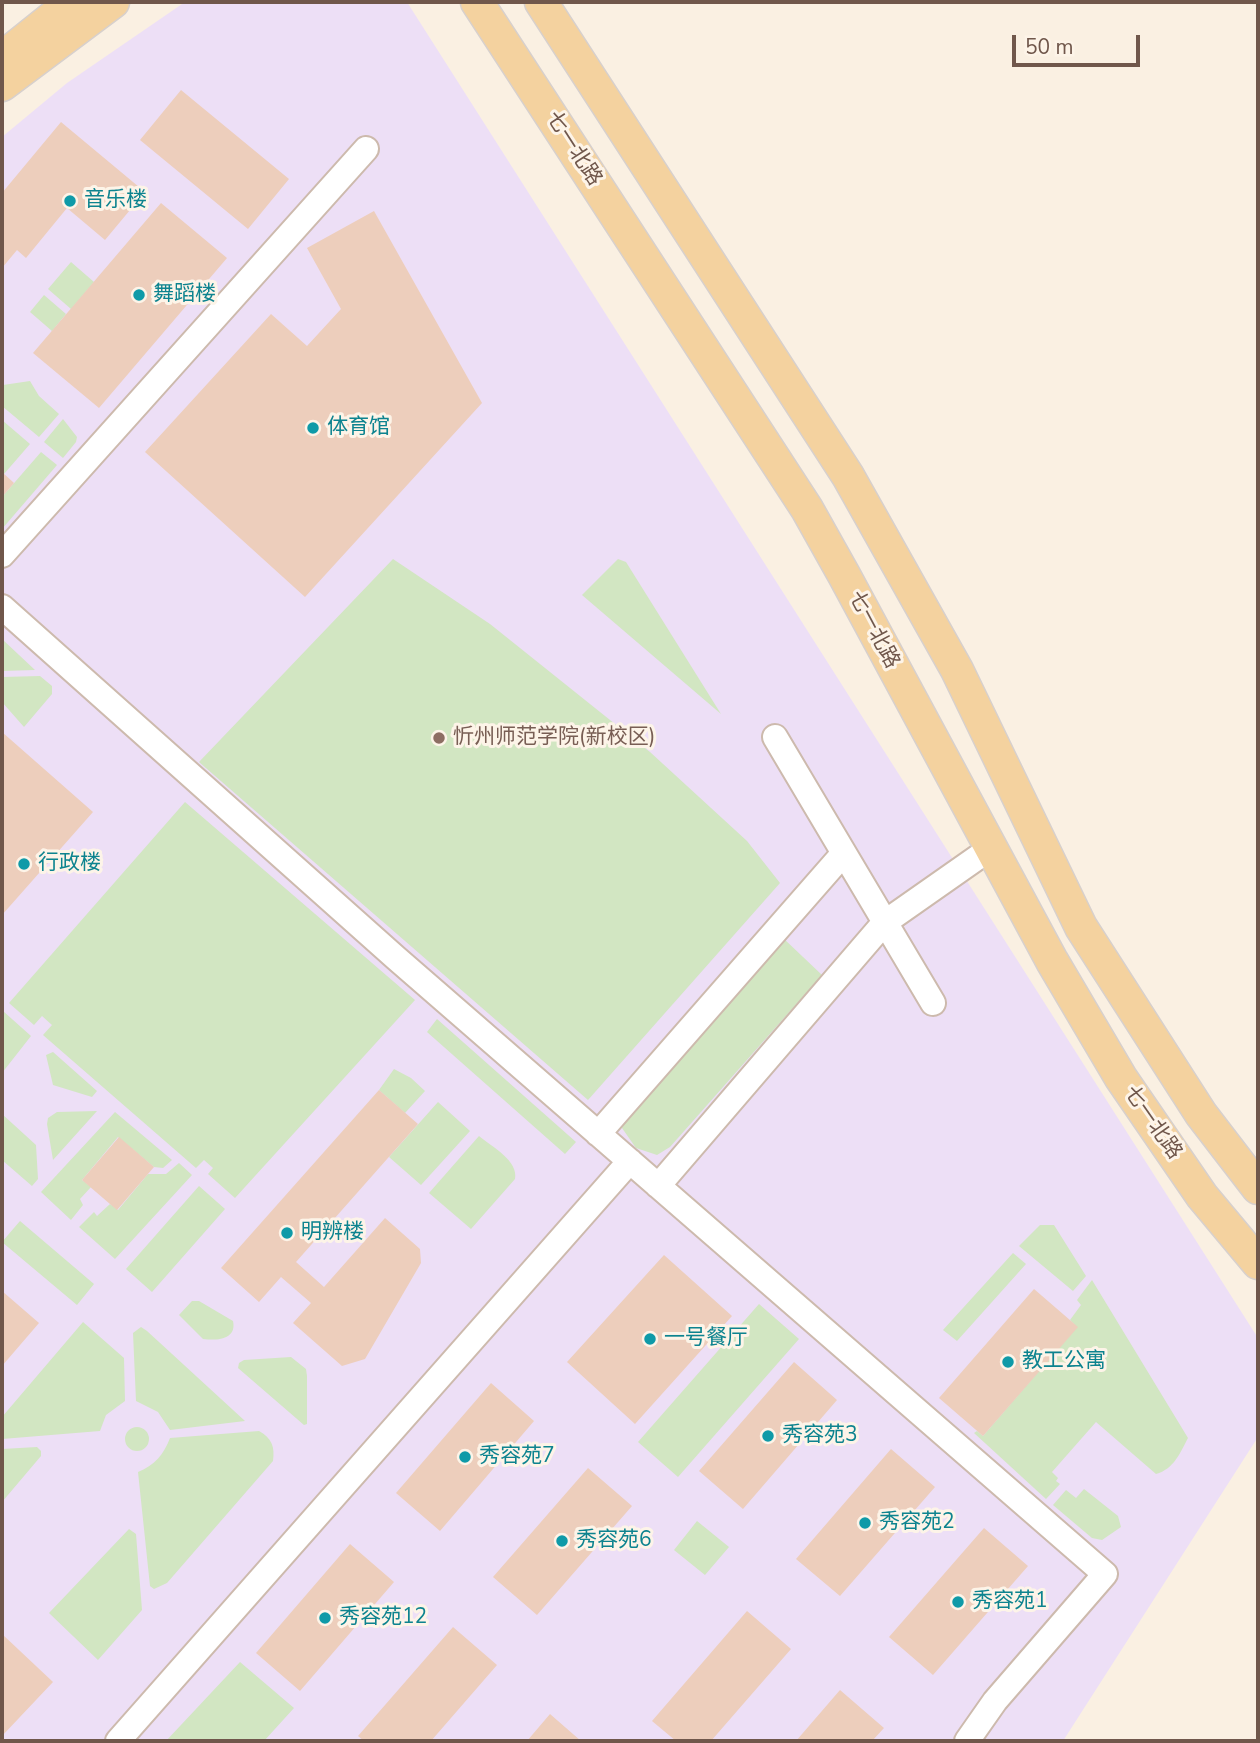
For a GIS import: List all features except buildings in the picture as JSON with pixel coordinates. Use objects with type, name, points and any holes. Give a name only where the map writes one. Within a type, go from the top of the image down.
[{"type":"main road","points":[[2,58],[72,2]]},
{"type":"main road","points":[[2,85],[113,2]]},
{"type":"main road","name":"七一北路","points":[[477,2],[807,509],[1052,961],[1121,1078],[1202,1196],[1258,1264]]},
{"type":"main road","points":[[541,2],[848,476],[957,670],[1081,927],[1201,1114],[1258,1188]]},
{"type":"street","points":[[2,555],[366,149]]},
{"type":"street","points":[[2,607],[386,949],[1105,1574],[995,1701],[967,1741]]},
{"type":"street","points":[[775,737],[933,1003]]},
{"type":"street","points":[[658,1186],[884,923],[991,848]]},
{"type":"street","points":[[598,1133],[844,854]]},
{"type":"street","points":[[118,1741],[630,1161]]},
{"type":"shaded area","name":"忻州师范学院(新校区)","points":[[185,2],[407,2],[1258,1338],[1258,1437],[1063,1741],[2,1741],[2,137],[67,83]]},
{"type":"green space","points":[[71,262],[94,282],[71,309],[48,289]]},
{"type":"green space","points":[[44,295],[66,314],[52,331],[30,312]]},
{"type":"green space","points":[[30,381],[39,396],[59,414],[39,437],[2,406],[3,385]]},
{"type":"green space","points":[[63,419],[77,437],[63,458],[44,442]]},
{"type":"green space","points":[[2,420],[30,444],[4,474],[2,472]]},
{"type":"green space","points":[[41,452],[57,465],[2,529],[2,497]]},
{"type":"green space","points":[[393,559],[490,624],[650,752],[747,841],[780,883],[588,1100],[199,762]]},
{"type":"green space","points":[[618,559],[626,562],[721,714],[582,595]]},
{"type":"green space","points":[[2,639],[35,670],[2,671]]},
{"type":"green space","points":[[40,676],[52,686],[52,694],[24,727],[2,702],[2,677]]},
{"type":"green space","points":[[185,802],[415,1000],[235,1198],[208,1174],[213,1168],[204,1160],[196,1168],[43,1035],[52,1025],[42,1016],[34,1025],[9,1003]]},
{"type":"green space","points":[[783,938],[822,975],[670,1147],[657,1155],[636,1148],[622,1128],[624,1117]]},
{"type":"green space","points":[[3,1011],[31,1036],[2,1073],[2,1013]]},
{"type":"green space","points":[[437,1019],[576,1142],[565,1154],[427,1032]]},
{"type":"green space","points":[[53,1052],[97,1091],[92,1097],[53,1085],[46,1055]]},
{"type":"green space","points":[[394,1069],[411,1078],[425,1091],[405,1113],[379,1090]]},
{"type":"green space","points":[[438,1102],[470,1131],[421,1185],[389,1157]]},
{"type":"green space","points":[[97,1111],[53,1160],[48,1118],[57,1112]]},
{"type":"green space","points":[[115,1112],[172,1160],[163,1168],[154,1167],[118,1137],[82,1180],[91,1187],[80,1199],[83,1205],[71,1220],[41,1192]]},
{"type":"green space","points":[[2,1114],[36,1145],[38,1179],[32,1186],[2,1160]]},
{"type":"green space","points":[[479,1136],[509,1160],[515,1172],[515,1179],[471,1229],[429,1193]]},
{"type":"green space","points":[[179,1163],[192,1175],[115,1259],[79,1227],[94,1212],[97,1216],[110,1204],[118,1210],[148,1174],[166,1174]]},
{"type":"green space","points":[[199,1186],[225,1209],[152,1292],[126,1269]]},
{"type":"green space","points":[[20,1221],[94,1284],[77,1305],[2,1242]]},
{"type":"green space","points":[[1040,1225],[1054,1225],[1086,1276],[1073,1291],[1019,1246]]},
{"type":"green space","points":[[1013,1253],[1026,1264],[957,1341],[943,1330]]},
{"type":"green space","points":[[1092,1280],[1188,1438],[1172,1464],[1156,1474],[1096,1422],[1052,1472],[1060,1484],[1046,1499],[974,1433],[977,1431],[983,1436],[1077,1327],[1070,1320],[1081,1305],[1077,1300]]},
{"type":"green space","points":[[192,1301],[199,1301],[233,1321],[232,1332],[225,1338],[203,1339],[179,1315]]},
{"type":"green space","points":[[759,1304],[799,1339],[678,1477],[638,1442]]},
{"type":"green space","points":[[83,1322],[124,1358],[125,1401],[106,1415],[100,1431],[2,1439],[2,1417]]},
{"type":"green space","points":[[141,1327],[245,1421],[170,1430],[158,1412],[136,1401],[133,1333]]},
{"type":"green space","points":[[291,1357],[306,1369],[307,1424],[304,1425],[238,1368],[239,1363],[244,1360]]},
{"type":"green space","points":[[137,1427],[146,1430],[149,1439],[146,1448],[137,1451],[128,1448],[125,1439],[128,1430]]},
{"type":"green space","points":[[259,1431],[272,1443],[273,1461],[167,1583],[154,1589],[150,1586],[138,1472],[158,1458],[170,1438]]},
{"type":"green space","points":[[37,1447],[41,1456],[2,1502],[2,1449]]},
{"type":"green space","points":[[1084,1489],[1118,1516],[1121,1527],[1102,1540],[1092,1538],[1053,1505],[1066,1490],[1076,1498]]},
{"type":"green space","points":[[697,1521],[729,1547],[705,1575],[674,1550]]},
{"type":"green space","points":[[129,1529],[136,1534],[142,1610],[98,1660],[49,1613]]},
{"type":"green space","points":[[240,1662],[294,1708],[264,1741],[166,1741]]},
{"type":"place","name":"音乐楼","points":[[70,201]]},
{"type":"place","name":"舞蹈楼","points":[[139,295]]},
{"type":"place","name":"体育馆","points":[[313,428]]},
{"type":"place","name":"忻州师范学院(新校区)","points":[[439,738]]},
{"type":"place","name":"行政楼","points":[[24,864]]},
{"type":"place","name":"明辨楼","points":[[287,1233]]},
{"type":"place","name":"一号餐厅","points":[[650,1339]]},
{"type":"place","name":"教工公寓","points":[[1008,1362]]},
{"type":"place","name":"秀容苑3","points":[[768,1436]]},
{"type":"place","name":"秀容苑7","points":[[465,1457]]},
{"type":"place","name":"秀容苑2","points":[[865,1523]]},
{"type":"place","name":"秀容苑6","points":[[562,1541]]},
{"type":"place","name":"秀容苑1","points":[[958,1602]]},
{"type":"place","name":"秀容苑12","points":[[325,1618]]}]
